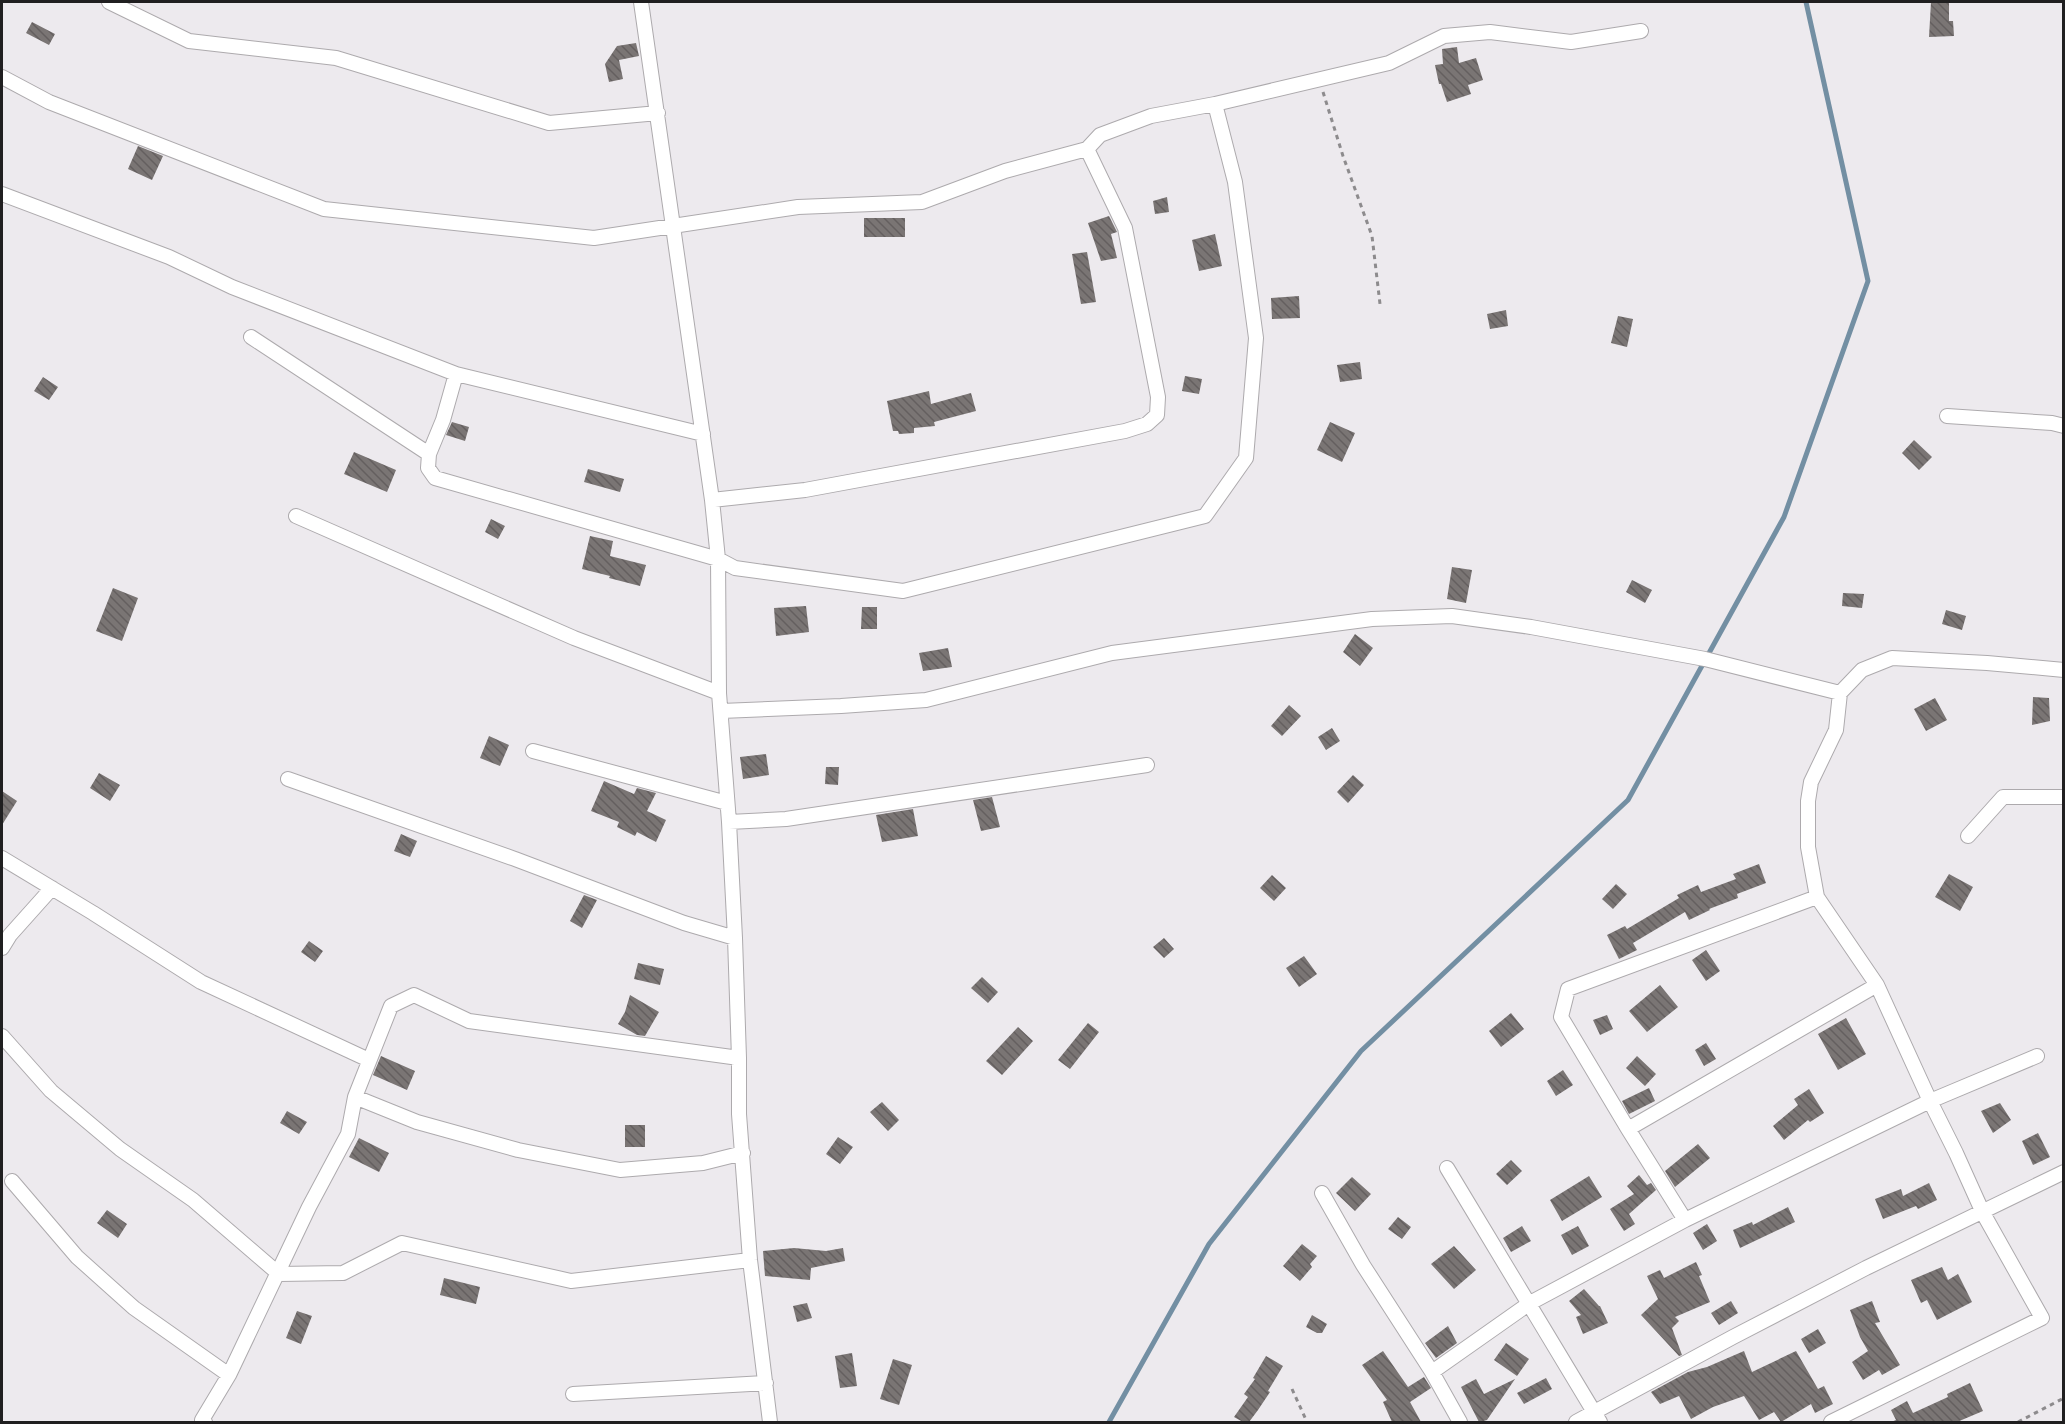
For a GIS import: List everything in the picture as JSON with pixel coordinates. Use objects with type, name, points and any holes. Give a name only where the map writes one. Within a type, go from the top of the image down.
[{"type":"street","points":[[109,2],[189,41],[336,58],[549,123],[658,113]]},
{"type":"street","points":[[641,2],[703,434],[718,559],[719,693],[735,938],[739,1114],[750,1260],[770,1422]]},
{"type":"street","points":[[2,77],[49,102],[324,209],[594,238],[798,207],[922,202],[1005,171],[1087,149],[1100,135],[1151,116],[1215,104],[1389,63],[1444,36],[1490,32],[1571,42],[1641,31]]},
{"type":"street","points":[[456,374],[443,420],[429,454],[428,468],[435,478],[718,559],[735,568],[903,591],[1204,516],[1246,458],[1256,338],[1235,182],[1215,104]]},
{"type":"street","points":[[712,500],[806,490],[1125,431],[1147,424],[1157,415],[1158,397],[1125,228],[1087,149]]},
{"type":"street","points":[[2,194],[170,257],[232,287],[456,374],[703,434]]},
{"type":"street","points":[[251,337],[429,454]]},
{"type":"street","points":[[1947,416],[2052,423],[2064,426]]},
{"type":"street","points":[[296,516],[574,638],[719,693]]},
{"type":"street","points":[[721,711],[926,700],[1112,653],[1372,619],[1452,616],[1531,627],[1705,659],[1840,693]]},
{"type":"street","points":[[1831,1422],[2042,1318],[1983,1213],[1877,985],[1817,897],[1808,847],[1808,801],[1811,782],[1836,730],[1840,693],[1862,670],[1892,658],[2064,670]]},
{"type":"street","points":[[533,751],[727,803]]},
{"type":"street","points":[[729,822],[786,819],[1147,765]]},
{"type":"street","points":[[288,779],[515,859],[684,923],[735,938]]},
{"type":"street","points":[[1968,836],[2003,797],[2064,797]]},
{"type":"street","points":[[2,858],[201,981],[369,1060]]},
{"type":"street","points":[[2,948],[52,888]]},
{"type":"street","points":[[1685,1220],[1561,1017],[1568,989],[1817,897]]},
{"type":"street","points":[[1628,1129],[1877,985]]},
{"type":"street","points":[[205,1422],[202,1420],[229,1376],[309,1207],[348,1134],[356,1097],[391,1006],[414,995],[469,1021],[739,1058]]},
{"type":"street","points":[[2,1036],[51,1091],[120,1149],[193,1200],[279,1274],[343,1273],[402,1243],[571,1281],[750,1260]]},
{"type":"street","points":[[1432,1372],[1530,1304],[1685,1220],[1930,1101],[2037,1056]]},
{"type":"street","points":[[356,1097],[417,1122],[518,1150],[620,1170],[703,1163],[743,1153]]},
{"type":"street","points":[[1447,1168],[1597,1417]]},
{"type":"street","points":[[1576,1422],[1597,1417],[1733,1337],[1866,1268],[2064,1172]]},
{"type":"street","points":[[12,1181],[77,1257],[134,1308],[229,1376]]},
{"type":"street","points":[[1322,1193],[1363,1265],[1432,1372],[1460,1422]]},
{"type":"street","points":[[573,1394],[766,1383]]},
{"type":"path","points":[[1319,79],[1343,156],[1372,236],[1380,304]]},
{"type":"path","points":[[1292,1389],[1307,1422]]},
{"type":"path","points":[[2019,1422],[2064,1398]]},
{"type":"building","points":[[1931,2],[1949,2],[1949,21],[1953,21],[1954,36],[1929,37]]},
{"type":"building","points":[[32,22],[55,34],[49,45],[26,33]]},
{"type":"building","points":[[636,43],[639,56],[619,60],[623,79],[609,82],[605,64],[617,46]]},
{"type":"building","points":[[1457,47],[1459,63],[1476,58],[1483,80],[1468,85],[1471,94],[1447,102],[1441,84],[1439,84],[1435,65],[1443,64],[1442,49]]},
{"type":"building","points":[[138,146],[163,156],[152,180],[128,169]]},
{"type":"building","points":[[1167,197],[1169,212],[1155,214],[1153,201]]},
{"type":"building","points":[[1109,216],[1117,232],[1111,234],[1117,258],[1101,261],[1088,223]]},
{"type":"building","points":[[864,218],[905,218],[905,237],[864,237]]},
{"type":"building","points":[[1215,234],[1222,266],[1199,271],[1192,240]]},
{"type":"building","points":[[1087,252],[1096,302],[1081,304],[1072,254]]},
{"type":"building","points":[[1299,296],[1300,318],[1272,319],[1271,298]]},
{"type":"building","points":[[1506,310],[1508,326],[1490,329],[1487,314]]},
{"type":"building","points":[[1618,316],[1633,319],[1627,347],[1611,343]]},
{"type":"building","points":[[1360,362],[1362,379],[1340,382],[1337,365]]},
{"type":"building","points":[[1185,376],[1202,379],[1199,394],[1182,391]]},
{"type":"building","points":[[43,377],[58,387],[49,400],[34,391]]},
{"type":"building","points":[[929,391],[931,404],[971,393],[976,411],[934,422],[935,426],[914,428],[914,433],[899,434],[898,431],[893,431],[887,401]]},
{"type":"building","points":[[452,422],[469,427],[465,441],[446,435]]},
{"type":"building","points":[[1330,422],[1355,433],[1342,462],[1317,450]]},
{"type":"building","points":[[1914,440],[1932,457],[1919,470],[1902,453]]},
{"type":"building","points":[[354,452],[396,470],[387,492],[344,474]]},
{"type":"building","points":[[588,469],[624,479],[620,492],[584,482]]},
{"type":"building","points":[[491,519],[505,526],[498,539],[485,532]]},
{"type":"building","points":[[590,536],[613,541],[610,556],[646,565],[640,586],[582,569]]},
{"type":"building","points":[[1452,567],[1472,570],[1466,603],[1447,599]]},
{"type":"building","points":[[1632,580],[1652,590],[1645,603],[1626,592]]},
{"type":"building","points":[[113,588],[138,598],[122,641],[96,631]]},
{"type":"building","points":[[1843,593],[1864,594],[1862,608],[1842,606]]},
{"type":"building","points":[[806,606],[809,632],[776,636],[774,608]]},
{"type":"building","points":[[862,607],[877,607],[877,629],[861,629]]},
{"type":"building","points":[[1946,610],[1966,616],[1962,630],[1942,624]]},
{"type":"building","points":[[1355,634],[1373,648],[1360,666],[1343,652]]},
{"type":"building","points":[[948,648],[952,667],[923,671],[919,653]]},
{"type":"building","points":[[2033,697],[2049,698],[2050,721],[2032,725]]},
{"type":"building","points":[[1935,698],[1947,720],[1926,731],[1914,709]]},
{"type":"building","points":[[1289,705],[1301,716],[1282,736],[1271,726]]},
{"type":"building","points":[[1332,728],[1340,741],[1326,750],[1318,737]]},
{"type":"building","points":[[489,736],[509,745],[500,766],[480,758]]},
{"type":"building","points":[[766,754],[769,775],[743,779],[740,757]]},
{"type":"building","points":[[826,767],[839,767],[838,785],[825,784]]},
{"type":"building","points":[[99,773],[120,785],[110,801],[90,788]]},
{"type":"building","points":[[1353,775],[1364,785],[1348,803],[1337,792]]},
{"type":"building","points":[[604,781],[634,794],[637,788],[656,793],[647,811],[666,820],[656,842],[637,832],[635,836],[617,827],[619,822],[591,811]]},
{"type":"building","points":[[2,791],[17,801],[2,825]]},
{"type":"building","points":[[992,797],[1000,827],[981,831],[973,800]]},
{"type":"building","points":[[913,809],[918,836],[882,842],[876,815]]},
{"type":"building","points":[[401,834],[417,841],[410,857],[394,851]]},
{"type":"building","points":[[1759,864],[1766,883],[1737,894],[1738,898],[1709,909],[1689,920],[1685,912],[1633,943],[1637,950],[1619,959],[1607,935],[1625,926],[1627,929],[1679,898],[1677,895],[1698,885],[1701,892],[1736,879],[1733,874]]},
{"type":"building","points":[[1949,874],[1973,887],[1960,911],[1935,897]]},
{"type":"building","points":[[1272,875],[1286,888],[1274,901],[1260,888]]},
{"type":"building","points":[[1616,884],[1627,894],[1613,909],[1602,899]]},
{"type":"building","points":[[584,895],[597,900],[582,928],[570,921]]},
{"type":"building","points":[[1164,938],[1174,949],[1164,958],[1153,947]]},
{"type":"building","points":[[309,941],[323,951],[315,962],[301,952]]},
{"type":"building","points":[[1706,950],[1720,971],[1706,981],[1692,960]]},
{"type":"building","points":[[1304,956],[1317,974],[1299,987],[1286,968]]},
{"type":"building","points":[[638,963],[664,969],[660,985],[634,979]]},
{"type":"building","points":[[982,977],[998,992],[988,1003],[971,988]]},
{"type":"building","points":[[1660,985],[1678,1007],[1647,1032],[1629,1011]]},
{"type":"building","points":[[630,995],[659,1012],[645,1036],[637,1035],[618,1024],[625,1012]]},
{"type":"building","points":[[1511,1013],[1524,1029],[1501,1047],[1489,1031]]},
{"type":"building","points":[[1607,1015],[1613,1029],[1600,1035],[1593,1020]]},
{"type":"building","points":[[1846,1018],[1866,1054],[1838,1070],[1818,1034]]},
{"type":"building","points":[[1088,1023],[1099,1032],[1070,1069],[1058,1060]]},
{"type":"building","points":[[1018,1027],[1033,1041],[1002,1075],[986,1061]]},
{"type":"building","points":[[1706,1043],[1716,1059],[1704,1066],[1695,1050]]},
{"type":"building","points":[[381,1056],[415,1071],[407,1090],[373,1075]]},
{"type":"building","points":[[1637,1056],[1656,1074],[1645,1086],[1626,1068]]},
{"type":"building","points":[[1563,1070],[1573,1085],[1556,1096],[1547,1081]]},
{"type":"building","points":[[1649,1088],[1655,1101],[1629,1114],[1622,1101]]},
{"type":"building","points":[[1809,1089],[1824,1113],[1810,1122],[1808,1120],[1784,1140],[1773,1126],[1798,1105],[1794,1099]]},
{"type":"building","points":[[882,1102],[899,1120],[888,1131],[870,1112]]},
{"type":"building","points":[[2000,1103],[2011,1120],[1993,1133],[1981,1111]]},
{"type":"building","points":[[287,1111],[307,1122],[299,1134],[280,1123]]},
{"type":"building","points":[[625,1125],[645,1125],[645,1147],[625,1147]]},
{"type":"building","points":[[2038,1133],[2050,1157],[2033,1165],[2022,1141]]},
{"type":"building","points":[[838,1137],[853,1147],[840,1164],[826,1154]]},
{"type":"building","points":[[359,1138],[389,1153],[379,1172],[349,1157]]},
{"type":"building","points":[[1698,1144],[1710,1158],[1675,1187],[1665,1171]]},
{"type":"building","points":[[1511,1160],[1522,1171],[1507,1185],[1496,1174]]},
{"type":"building","points":[[1639,1175],[1647,1185],[1651,1183],[1656,1190],[1629,1214],[1635,1224],[1624,1231],[1610,1209],[1634,1194],[1627,1186]]},
{"type":"building","points":[[1589,1176],[1602,1197],[1562,1221],[1550,1200]]},
{"type":"building","points":[[1352,1177],[1371,1194],[1355,1211],[1336,1193]]},
{"type":"building","points":[[1929,1183],[1937,1200],[1918,1209],[1916,1206],[1883,1219],[1875,1199],[1901,1189],[1903,1196]]},
{"type":"building","points":[[1788,1207],[1795,1222],[1740,1248],[1733,1230],[1752,1222],[1753,1225]]},
{"type":"building","points":[[107,1210],[127,1224],[118,1238],[97,1223]]},
{"type":"building","points":[[1398,1217],[1411,1227],[1402,1239],[1388,1229]]},
{"type":"building","points":[[1707,1224],[1717,1241],[1703,1250],[1693,1233]]},
{"type":"building","points":[[1522,1226],[1531,1241],[1511,1252],[1503,1238]]},
{"type":"building","points":[[1578,1226],[1589,1246],[1572,1255],[1561,1235]]},
{"type":"building","points":[[1302,1244],[1317,1256],[1310,1264],[1312,1267],[1300,1281],[1283,1266]]},
{"type":"building","points":[[1454,1246],[1476,1270],[1454,1289],[1431,1264]]},
{"type":"building","points":[[794,1248],[826,1251],[843,1248],[845,1261],[811,1268],[810,1280],[765,1276],[763,1251]]},
{"type":"building","points":[[1696,1262],[1710,1302],[1675,1317],[1679,1321],[1672,1328],[1682,1355],[1679,1356],[1641,1315],[1658,1299],[1647,1276],[1660,1270],[1664,1278]]},
{"type":"building","points":[[1942,1267],[1948,1280],[1958,1274],[1972,1302],[1937,1320],[1927,1300],[1921,1303],[1911,1280]]},
{"type":"building","points":[[444,1278],[480,1287],[476,1304],[440,1295]]},
{"type":"building","points":[[1584,1289],[1600,1306],[1608,1323],[1583,1334],[1576,1317],[1581,1315],[1569,1301]]},
{"type":"building","points":[[1731,1301],[1738,1313],[1719,1325],[1711,1313]]},
{"type":"building","points":[[1872,1301],[1880,1322],[1875,1323],[1900,1365],[1882,1375],[1879,1370],[1863,1380],[1852,1362],[1868,1351],[1850,1310]]},
{"type":"building","points":[[807,1303],[812,1318],[797,1322],[793,1306]]},
{"type":"building","points":[[297,1311],[312,1316],[301,1344],[286,1338]]},
{"type":"building","points":[[1312,1315],[1327,1324],[1322,1333],[1306,1327]]},
{"type":"building","points":[[1448,1326],[1457,1343],[1436,1358],[1425,1343]]},
{"type":"building","points":[[1818,1329],[1826,1343],[1809,1353],[1801,1339]]},
{"type":"building","points":[[1506,1343],[1529,1359],[1517,1376],[1494,1360]]},
{"type":"building","points":[[1383,1351],[1408,1387],[1424,1377],[1431,1388],[1410,1402],[1421,1422],[1392,1422],[1383,1402],[1387,1400],[1362,1365]]},
{"type":"building","points":[[1744,1351],[1752,1372],[1796,1351],[1818,1389],[1824,1386],[1833,1404],[1815,1413],[1811,1404],[1781,1422],[1774,1412],[1759,1420],[1744,1396],[1713,1407],[1691,1419],[1679,1396],[1660,1404],[1651,1392],[1688,1372],[1707,1367]]},
{"type":"building","points":[[852,1353],[857,1386],[840,1388],[835,1356]]},
{"type":"building","points":[[1266,1356],[1283,1366],[1258,1410],[1249,1422],[1243,1422],[1234,1417],[1248,1397],[1244,1394],[1255,1379],[1253,1378]]},
{"type":"building","points":[[893,1359],[912,1365],[899,1405],[880,1399]]},
{"type":"building","points":[[1546,1378],[1552,1389],[1524,1404],[1517,1393]]},
{"type":"building","points":[[1476,1379],[1484,1394],[1515,1379],[1487,1420],[1480,1422],[1461,1387]]},
{"type":"building","points":[[1970,1383],[1983,1411],[1957,1422],[1891,1422],[1896,1420],[1891,1410],[1907,1401],[1913,1413],[1948,1397],[1947,1394]]},
{"type":"waterway","points":[[1109,1422],[1209,1244],[1361,1051],[1628,800],[1784,517],[1868,281],[1806,2]]}]
